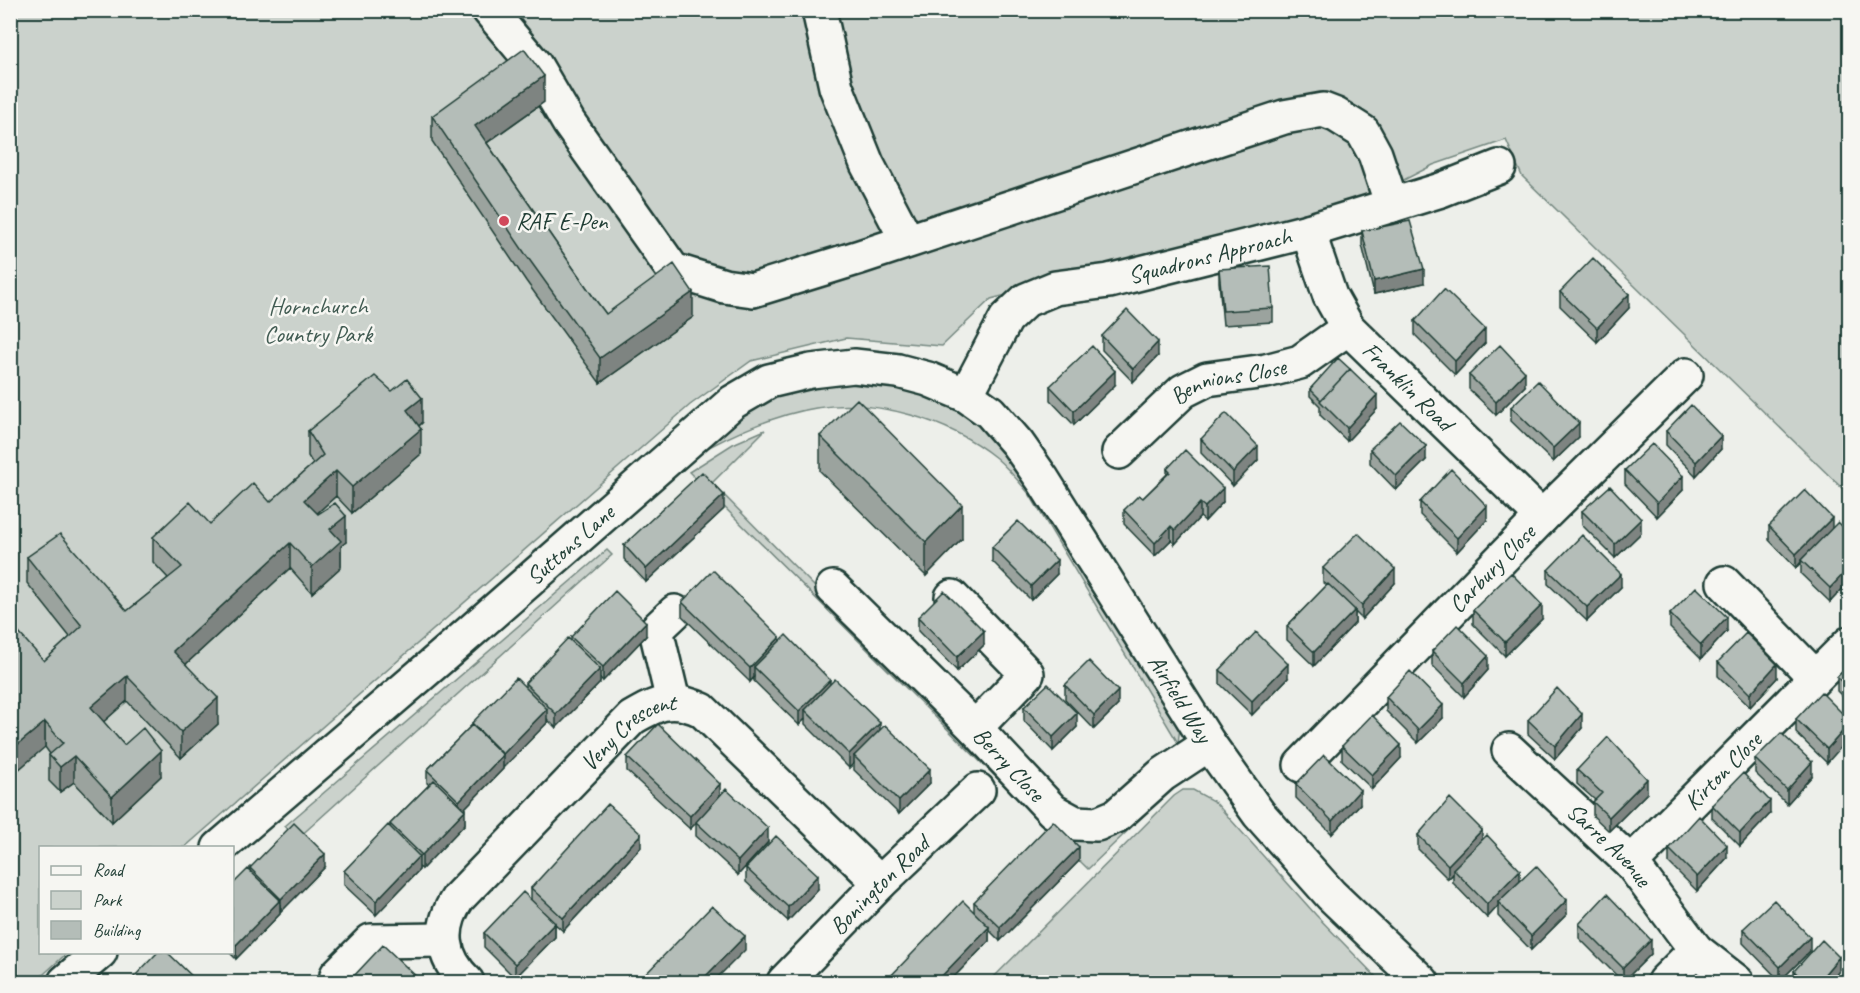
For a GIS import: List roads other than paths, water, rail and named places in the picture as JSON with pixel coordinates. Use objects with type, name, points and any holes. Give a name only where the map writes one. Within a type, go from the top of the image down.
[{"type":"street","points":[[489,10],[535,65],[569,123],[673,270],[724,286],[753,290],[1284,117],[1323,110],[1336,115],[1363,132],[1375,154],[1392,205]]},
{"type":"street","points":[[819,10],[836,87],[867,164],[907,240]]},
{"type":"street","name":"Squadrons Approach","points":[[966,395],[1006,319],[1026,300],[1055,288],[1109,281],[1308,231],[1392,205],[1499,167]]},
{"type":"street","name":"Franklin Road","points":[[1308,231],[1330,296],[1348,328],[1542,517]]},
{"type":"street","name":"Bennions Close","points":[[1119,452],[1183,391],[1207,379],[1266,371],[1300,362],[1348,328]]},
{"type":"street","name":"Suttons Lane","points":[[221,846],[733,402],[769,381],[811,371],[854,366],[898,371],[928,379],[966,395]]},
{"type":"street","name":"Carbury Close","points":[[1301,765],[1542,517],[1686,375]]},
{"type":"street","name":"Airfield Way","points":[[966,395],[990,412],[1017,443],[1209,744],[1259,814],[1331,895],[1422,982]]},
{"type":"street","points":[[1724,583],[1815,677]]},
{"type":"street","name":"Berry Close","points":[[833,588],[975,728],[1053,811],[1075,823],[1097,824],[1116,816],[1162,775],[1209,744]]},
{"type":"street","points":[[952,597],[1027,674],[975,728]]},
{"type":"street","points":[[673,701],[656,630],[675,612]]},
{"type":"street","name":"Kirton Close","points":[[1631,863],[1850,643]]},
{"type":"street","name":"Veny Crescent","points":[[444,940],[450,910],[458,898],[632,718],[657,704],[673,701],[688,703],[702,710],[880,883]]},
{"type":"street","name":"Sarre Avenue","points":[[1509,750],[1631,863],[1696,951],[1737,982]]},
{"type":"street","name":"Bonington Road","points":[[784,982],[880,883],[978,790]]},
{"type":"street","points":[[337,975],[371,941],[444,940],[448,955],[457,972],[467,982]]},
{"type":"street","points":[[1664,982],[1696,951]]},
{"type":"street","points":[[65,982],[98,954]]},
{"type":"place","name":"RAF E-Pen","points":[[504,221]]},
{"type":"park label","name":"Hornchurch Country Park","points":[[318,320]]}]
